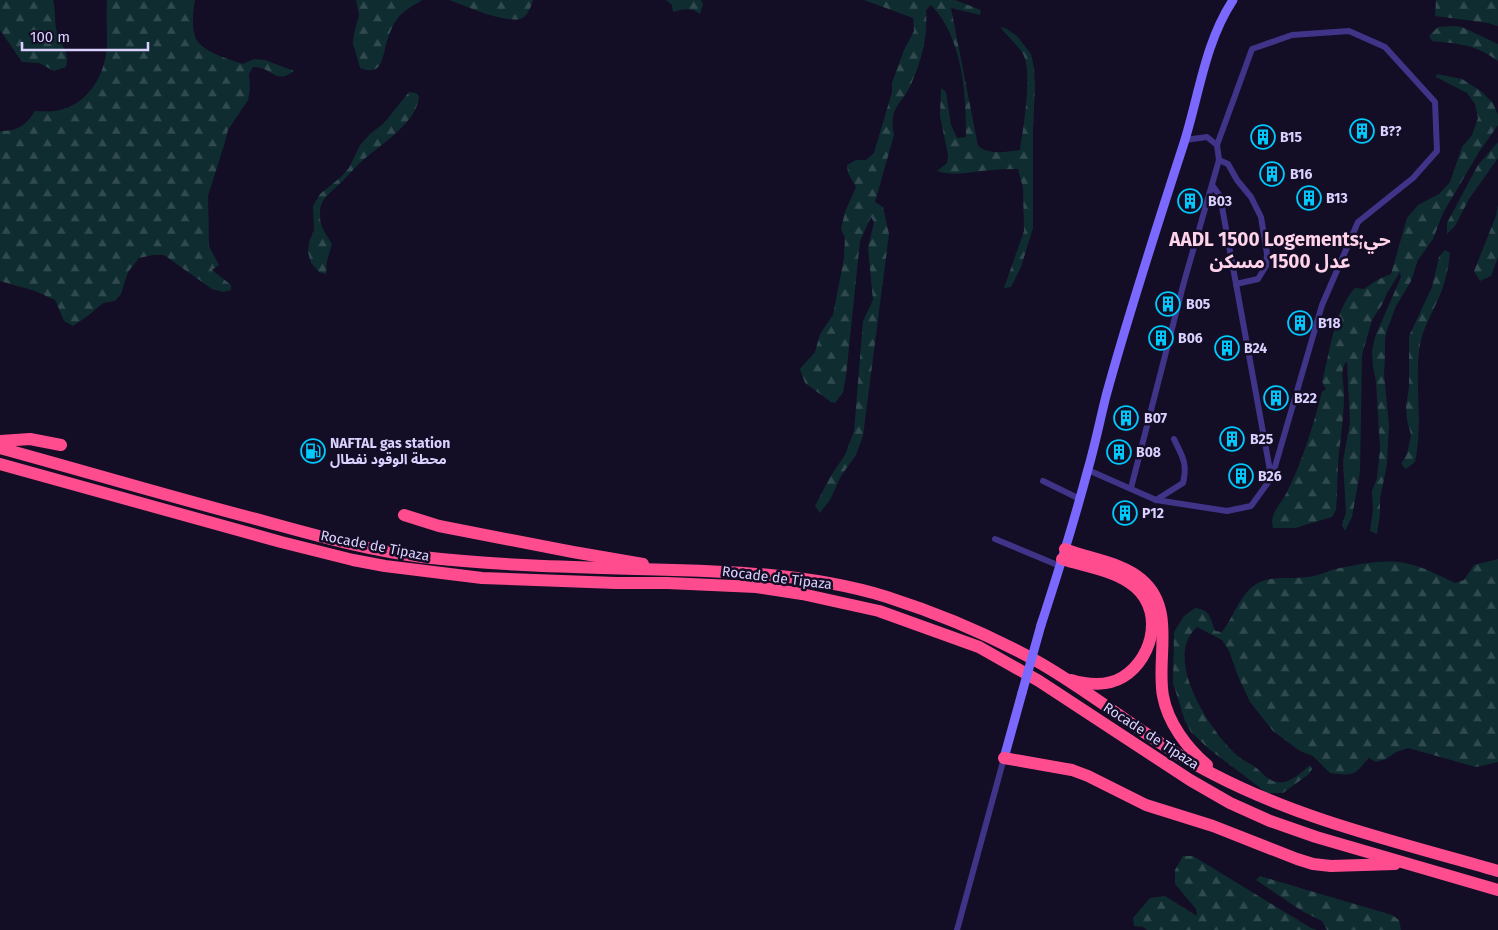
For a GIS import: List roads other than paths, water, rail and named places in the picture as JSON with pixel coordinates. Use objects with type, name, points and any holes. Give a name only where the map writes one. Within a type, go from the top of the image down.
[{"type":"highway","points":[[0,441],[24,439],[61,445]]},
{"type":"highway","name":"Rocade de Tipaza","points":[[0,448],[252,518],[386,551],[510,565],[731,571],[827,583],[885,596],[981,633],[1040,664],[1176,752],[1238,787],[1322,821],[1498,871]]},
{"type":"highway","name":"Rocade de Tipaza","points":[[0,464],[281,542],[353,560],[386,566],[482,578],[667,583],[756,588],[802,594],[879,611],[979,647],[1046,685],[1161,762],[1230,803],[1270,821],[1316,837],[1498,890]]},
{"type":"highway","points":[[404,516],[439,526],[573,552],[629,560],[665,570]]},
{"type":"highway","points":[[1040,664],[1064,677],[1079,682],[1108,683],[1123,677],[1136,666],[1145,654],[1151,639],[1153,622],[1149,607],[1142,593],[1131,583],[1115,576],[1062,558]]},
{"type":"highway","points":[[1062,558],[1132,572],[1143,581],[1154,595],[1161,613],[1163,628],[1163,697],[1169,713],[1187,745],[1218,774],[1238,787]]},
{"type":"highway","points":[[1004,758],[1072,770],[1088,776],[1146,806],[1213,826],[1314,864],[1331,866],[1410,863]]},
{"type":"street","points":[[957,930],[1041,625],[1080,499],[1141,273],[1185,140],[1204,66],[1229,2]]},
{"type":"street","points":[[1088,470],[1156,500],[1227,511],[1251,506],[1272,477],[1322,305],[1358,222],[1413,178],[1437,152],[1435,102],[1385,47],[1349,31],[1292,35],[1252,49],[1217,145],[1219,160],[1184,282],[1131,488]]},
{"type":"street","points":[[1185,140],[1207,137],[1217,145]]},
{"type":"street","points":[[1219,160],[1228,164],[1237,180],[1251,197],[1261,217],[1267,254],[1266,266],[1258,279],[1236,284]]},
{"type":"street","points":[[1212,185],[1220,196],[1272,477]]},
{"type":"street","points":[[1156,500],[1183,483],[1186,463],[1174,439]]},
{"type":"street","points":[[1043,482],[1080,499]]},
{"type":"street","points":[[995,539],[1062,558]]},
{"type":"place","name":"B??","points":[[1362,131]]},
{"type":"place","name":"B15","points":[[1263,137]]},
{"type":"place","name":"B16","points":[[1272,174]]},
{"type":"place","name":"B13","points":[[1309,198]]},
{"type":"place","name":"B03","points":[[1190,201]]},
{"type":"place","name":"B05","points":[[1168,304]]},
{"type":"place","name":"B18","points":[[1300,323]]},
{"type":"place","name":"B06","points":[[1161,338]]},
{"type":"place","name":"B24","points":[[1227,348]]},
{"type":"place","name":"B22","points":[[1276,398]]},
{"type":"place","name":"B07","points":[[1126,418]]},
{"type":"place","name":"B25","points":[[1232,439]]},
{"type":"place","name":"NAFTAL gas station محطة الوقود نفطال","points":[[313,451]]},
{"type":"place","name":"B08","points":[[1119,452]]},
{"type":"place","name":"B26","points":[[1241,476]]},
{"type":"place","name":"P12","points":[[1125,513]]},
{"type":"district","name":"AADL 1500 Logements;حي عدل 1500 مسكن","points":[[1280,250]]}]
